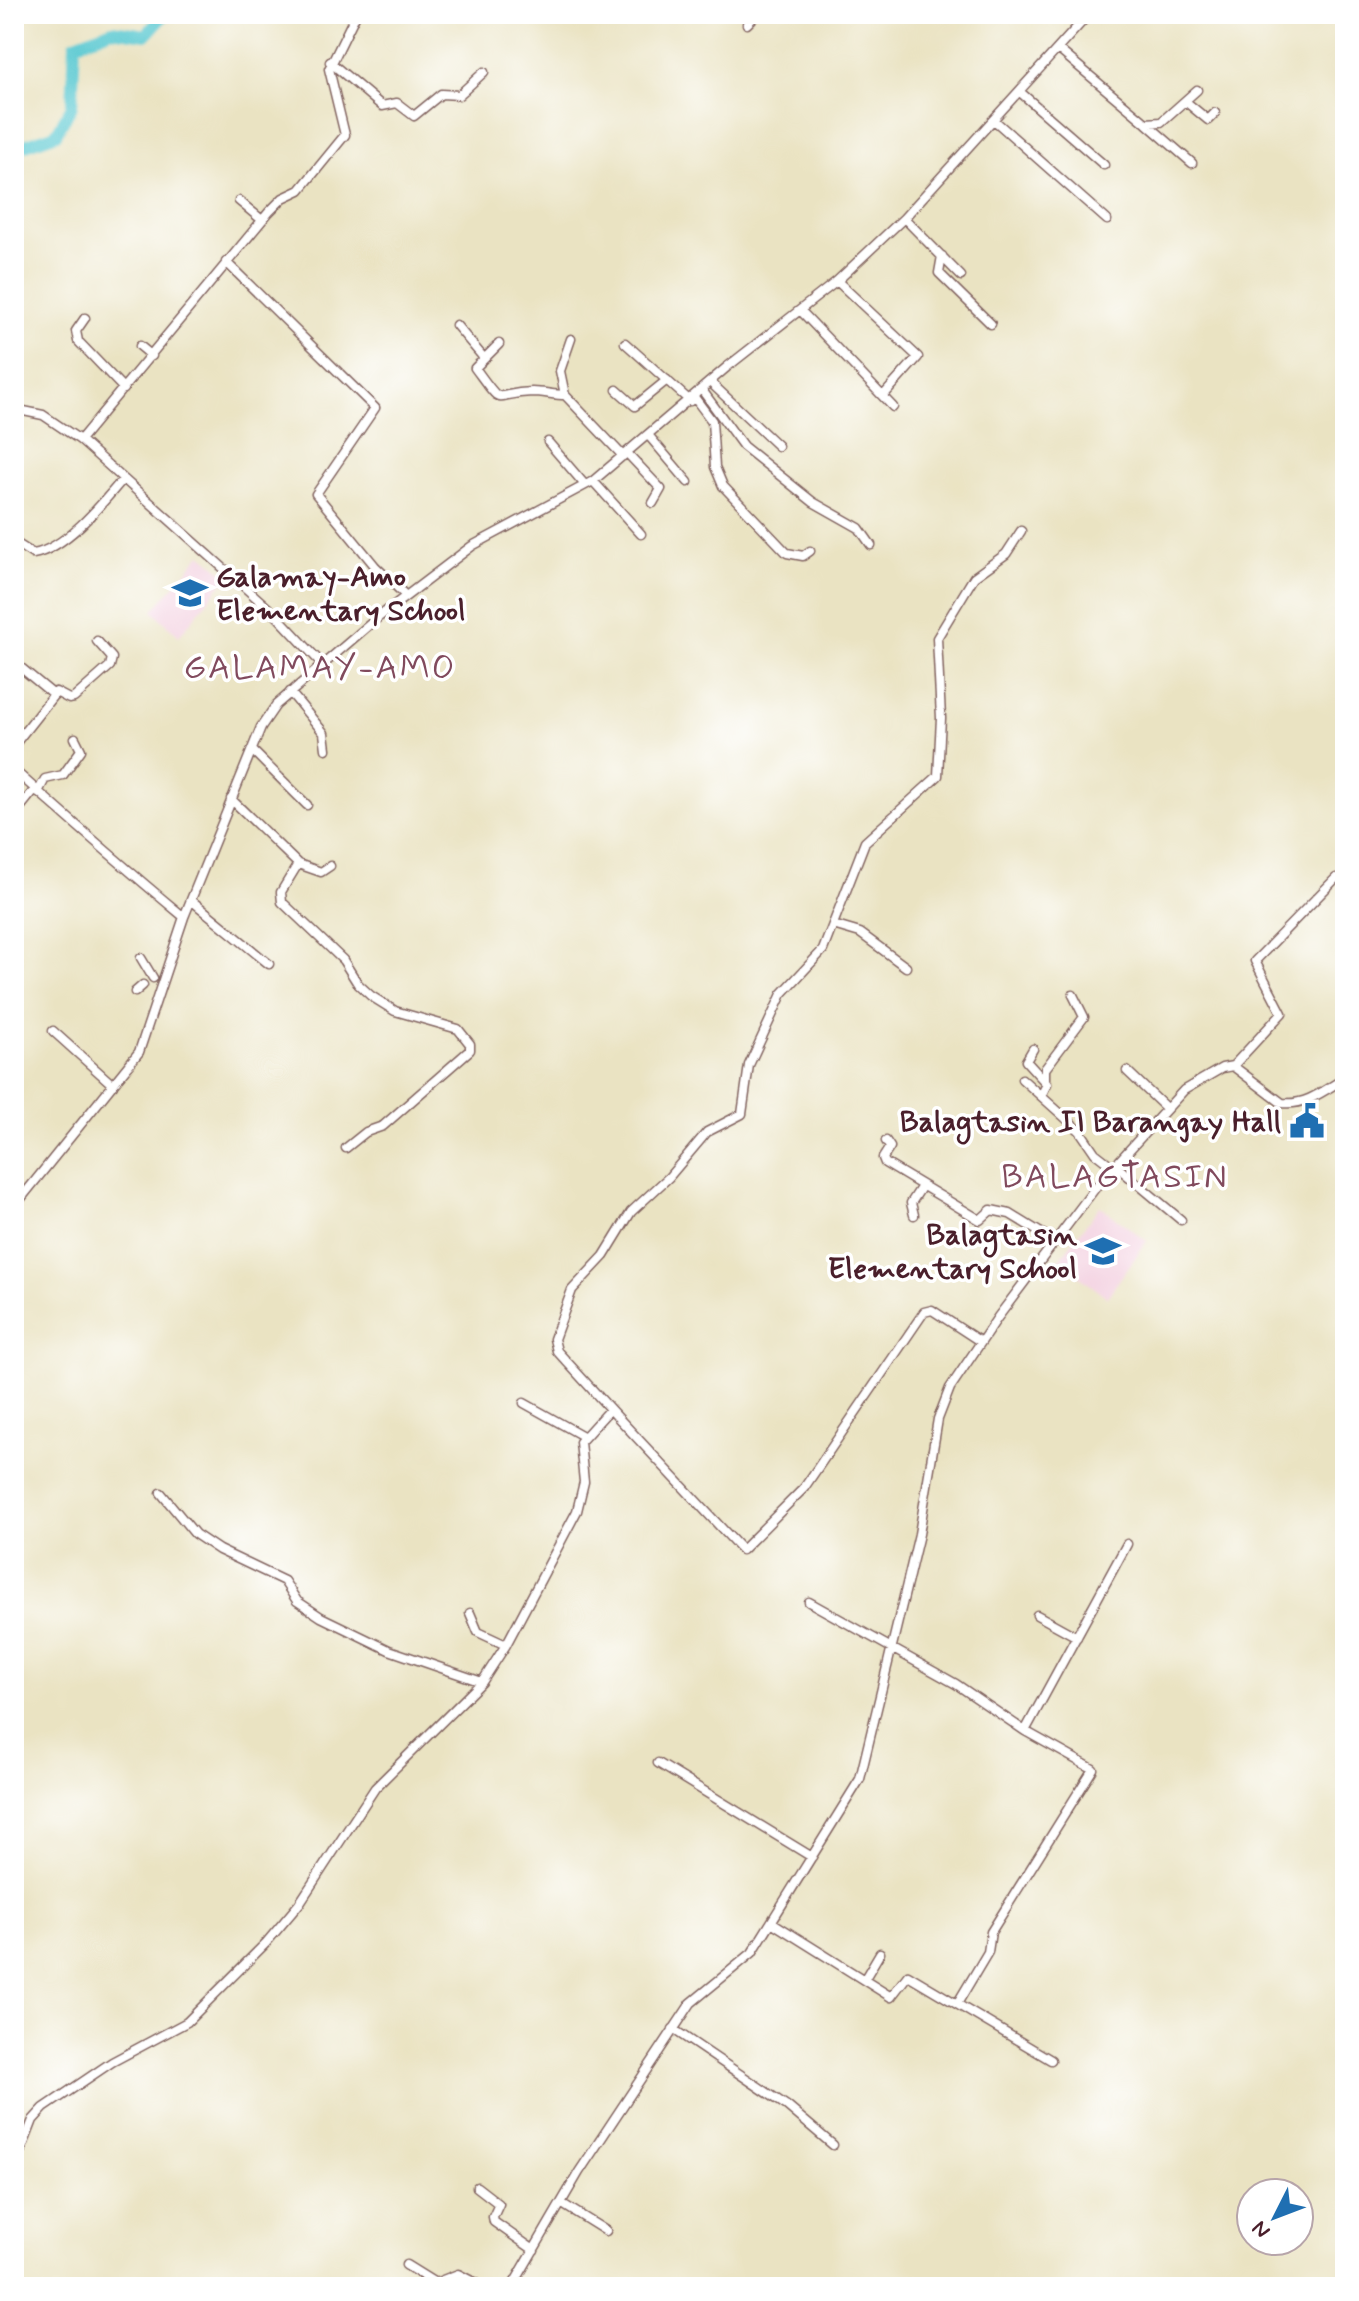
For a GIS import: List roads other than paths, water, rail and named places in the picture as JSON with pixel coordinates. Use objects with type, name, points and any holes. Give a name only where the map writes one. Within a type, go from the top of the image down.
[{"type":"street","points":[[80,440],[262,220],[283,198],[300,190],[345,135],[330,62],[356,14]]},
{"type":"street","points":[[747,24],[757,14]]},
{"type":"street","points":[[14,1207],[144,1042],[184,917],[267,715],[322,664],[472,546],[589,483],[837,281],[904,218],[1089,14]]},
{"type":"street","points":[[1058,49],[1192,163]]},
{"type":"street","points":[[330,62],[382,106],[395,102],[414,116],[438,95],[459,95],[484,72]]},
{"type":"street","points":[[1146,123],[1161,122],[1197,90]]},
{"type":"street","points":[[1020,92],[1104,165]]},
{"type":"street","points":[[1185,101],[1208,120],[1215,113]]},
{"type":"street","points":[[994,120],[1107,220]]},
{"type":"street","points":[[239,201],[262,220]]},
{"type":"street","points":[[904,218],[961,276]]},
{"type":"street","points":[[942,256],[939,273],[991,324]]},
{"type":"street","points":[[226,262],[375,408],[316,494],[319,502],[375,566],[406,596]]},
{"type":"street","points":[[837,281],[918,357],[883,396]]},
{"type":"street","points":[[800,310],[893,407]]},
{"type":"street","points":[[85,318],[76,331],[78,341],[124,389]]},
{"type":"street","points":[[456,325],[483,357]]},
{"type":"street","points":[[571,339],[560,371],[565,395],[661,489],[653,503]]},
{"type":"street","points":[[625,343],[667,380],[695,396],[743,446],[813,502],[859,528],[871,545]]},
{"type":"street","points":[[499,344],[475,368],[499,398],[530,392],[565,395]]},
{"type":"street","points":[[140,346],[152,356]]},
{"type":"street","points":[[617,390],[635,406],[667,380]]},
{"type":"street","points":[[710,382],[778,446]]},
{"type":"street","points":[[695,396],[712,421],[715,467],[723,486],[787,553],[803,556],[810,551]]},
{"type":"street","points":[[14,409],[43,415],[80,440],[277,616],[322,664]]},
{"type":"street","points":[[649,436],[688,482]]},
{"type":"street","points":[[548,442],[641,534]]},
{"type":"street","points":[[15,541],[33,554],[48,549],[96,511],[123,479]]},
{"type":"street","points":[[981,1342],[932,1310],[924,1312],[804,1488],[742,1550],[557,1351],[554,1339],[572,1290],[604,1256],[631,1212],[669,1177],[700,1138],[742,1114],[749,1065],[788,987],[819,958],[865,842],[938,776],[941,718],[937,638],[974,577],[1006,554],[1021,531]]},
{"type":"street","points":[[14,745],[58,691],[69,699],[74,698],[110,666],[112,658],[97,641]]},
{"type":"street","points":[[14,662],[54,695]]},
{"type":"street","points":[[290,692],[324,733],[326,749]]},
{"type":"street","points":[[14,815],[45,779],[66,773],[81,750],[75,738]]},
{"type":"street","points":[[252,750],[307,805]]},
{"type":"street","points":[[14,770],[184,917]]},
{"type":"street","points":[[231,799],[298,864],[321,872],[330,866]]},
{"type":"street","points":[[298,864],[281,892],[282,902],[343,960],[362,989],[395,1011],[458,1029],[471,1047],[441,1079],[383,1126],[366,1132],[346,1148]]},
{"type":"street","points":[[512,2287],[561,2203],[673,2029],[699,1994],[752,1953],[860,1779],[919,1534],[938,1419],[950,1388],[1054,1241],[1114,1166],[1166,1108],[1204,1077],[1233,1066],[1282,1013],[1255,961],[1336,878]]},
{"type":"street","points":[[191,900],[269,964]]},
{"type":"street","points":[[833,925],[860,933],[906,967]]},
{"type":"street","points":[[141,958],[148,981]]},
{"type":"street","points":[[135,992],[148,981],[163,981]]},
{"type":"street","points":[[1045,1080],[1045,1069],[1084,1017],[1073,995]]},
{"type":"street","points":[[53,1031],[113,1085]]},
{"type":"street","points":[[1033,1049],[1026,1061],[1048,1086],[1041,1096]]},
{"type":"street","points":[[1233,1066],[1282,1103],[1290,1104],[1302,1102],[1345,1078]]},
{"type":"street","points":[[1127,1071],[1166,1108]]},
{"type":"street","points":[[1022,1079],[1114,1166],[1181,1220]]},
{"type":"street","points":[[886,1141],[890,1147],[883,1158],[885,1163],[922,1186],[980,1220],[991,1210],[1010,1214],[1054,1241]]},
{"type":"street","points":[[914,1215],[911,1203],[922,1186]]},
{"type":"street","points":[[524,1403],[583,1436]]},
{"type":"street","points":[[14,2169],[33,2120],[44,2108],[137,2048],[187,2022],[266,1943],[299,1904],[375,1788],[482,1682],[506,1645],[580,1503],[584,1482],[580,1448],[583,1436],[610,1409]]},
{"type":"street","points":[[161,1493],[195,1534],[219,1550],[284,1581],[297,1601],[321,1617],[389,1650],[482,1682]]},
{"type":"street","points":[[1025,1731],[1127,1544]]},
{"type":"street","points":[[809,1602],[890,1646],[1025,1731],[1089,1765],[1093,1773],[991,1932],[988,1952],[957,2004]]},
{"type":"street","points":[[470,1613],[478,1632],[506,1645]]},
{"type":"street","points":[[1037,1615],[1077,1637]]},
{"type":"street","points":[[658,1763],[812,1857]]},
{"type":"street","points":[[773,1923],[891,1997],[908,1975],[1051,2060]]},
{"type":"street","points":[[864,1980],[880,1953]]},
{"type":"street","points":[[673,2029],[787,2106],[833,2145]]},
{"type":"street","points":[[477,2187],[499,2204],[494,2222],[534,2250]]},
{"type":"street","points":[[561,2203],[606,2231]]},
{"type":"street","points":[[406,2265],[435,2283],[458,2274],[483,2287]]},
{"type":"waterway","points":[[14,149],[56,134],[72,106],[75,44],[112,30],[146,35],[165,14]]},
{"type":"place","name":"Galamay-Amo Elementary School","points":[[190,593]]},
{"type":"place","name":"Balagtasin II Barangay Hall","points":[[1307,1121]]},
{"type":"place","name":"Balagtasin Elementary School","points":[[1103,1251]]},
{"type":"district","name":"GALAMAY-AMO","points":[[320,666]]},
{"type":"district","name":"BALAGTASIN","points":[[1115,1175]]}]
